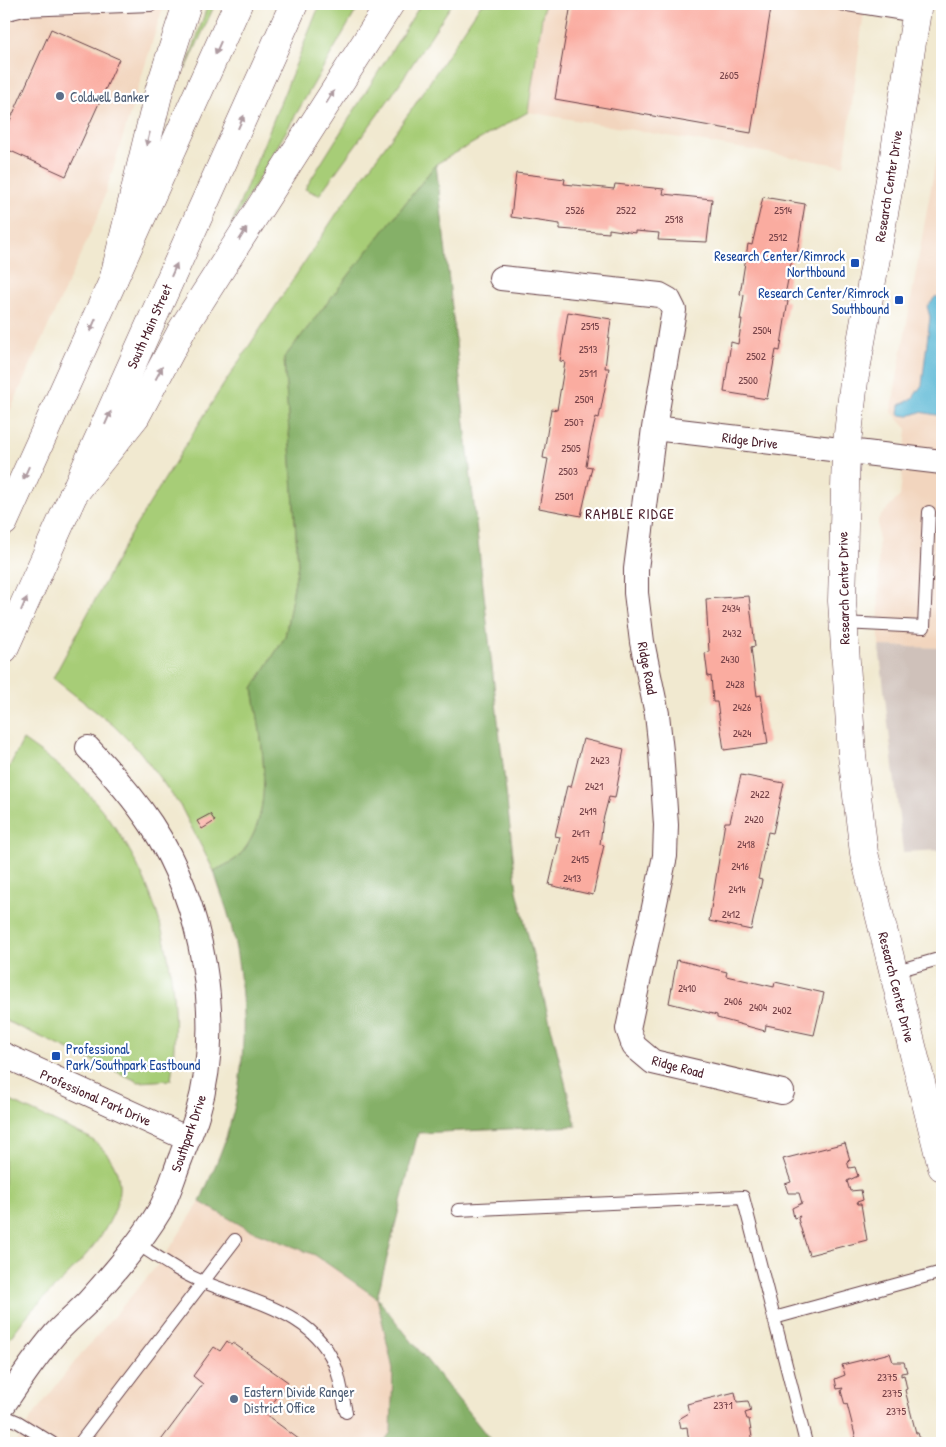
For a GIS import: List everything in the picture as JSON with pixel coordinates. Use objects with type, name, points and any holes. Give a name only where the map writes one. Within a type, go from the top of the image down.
[{"type":"main road","points":[[113,281],[159,91],[187,4]]},
{"type":"main road","points":[[4,522],[238,4]]},
{"type":"main road","name":"South Main Street","points":[[4,649],[294,4]]},
{"type":"main road","points":[[74,494],[136,416],[183,328],[390,4]]},
{"type":"main road","name":"Research Center Drive","points":[[917,10],[890,181],[854,381],[846,452],[842,553],[843,623],[852,755],[864,853],[893,972],[939,1139],[942,1167]]},
{"type":"street","name":"Ridge Road","points":[[502,278],[660,296],[669,300],[674,310],[654,428],[636,569],[636,593],[642,642],[660,742],[664,788],[665,848],[628,1029],[634,1046],[653,1062],[782,1092]]},
{"type":"street","name":"Ridge Drive","points":[[654,428],[942,462]]},
{"type":"street","name":"Southpark Drive","points":[[4,1404],[26,1371],[56,1333],[88,1302],[136,1243],[160,1209],[197,1115],[203,1086],[208,1025],[206,977],[197,933],[182,884],[151,825],[114,775],[88,748]]},
{"type":"street","name":"Professional Park Drive","points":[[4,1055],[188,1139]]},
{"type":"lane","points":[[841,4],[917,10]]},
{"type":"lane","points":[[4,14],[24,10],[151,5]]},
{"type":"lane","points":[[843,623],[924,627],[929,512]]},
{"type":"lane","points":[[893,972],[942,958]]},
{"type":"lane","points":[[458,1210],[743,1197],[806,1443]]},
{"type":"lane","points":[[80,1443],[235,1240]]},
{"type":"lane","points":[[136,1243],[203,1282],[286,1314],[315,1336],[337,1370],[346,1412]]},
{"type":"lane","points":[[774,1318],[942,1272]]},
{"type":"lane","points":[[4,1416],[18,1422],[52,1443]]},
{"type":"shaded area","points":[[4,4],[164,4],[99,214],[4,424]]},
{"type":"shaded area","points":[[544,4],[865,4],[844,166],[528,112]]},
{"type":"shaded area","points":[[942,126],[942,648],[879,646],[878,519],[900,496],[907,429],[891,411]]},
{"type":"shaded area","points":[[879,646],[942,648],[942,850],[903,852]]},
{"type":"shaded area","points":[[200,1202],[248,1229],[315,1255],[377,1298],[393,1369],[391,1432],[383,1443],[16,1443],[25,1426],[77,1359],[162,1260]]},
{"type":"green space","points":[[208,4],[215,4],[186,69]]},
{"type":"green space","points":[[320,4],[360,4],[230,228]]},
{"type":"green space","points":[[421,4],[452,4],[392,95],[319,195],[305,189]]},
{"type":"green space","points":[[481,4],[544,4],[528,112],[436,164],[284,358],[298,564],[285,637],[253,688],[263,753],[264,776],[263,799],[258,821],[250,841],[237,858],[214,871],[181,807],[141,753],[113,725],[53,678],[130,535],[218,393],[341,207],[412,109]]},
{"type":"green space","points":[[436,164],[517,891],[576,1126],[418,1133],[377,1298],[315,1255],[248,1229],[200,1202],[230,1124],[236,1100],[243,1050],[242,999],[236,949],[229,918],[214,871],[237,858],[250,841],[258,821],[263,799],[264,776],[263,753],[253,688],[285,637],[298,564],[284,358]]},
{"type":"green space","points":[[23,740],[66,772],[96,803],[121,837],[141,873],[157,912],[167,953],[173,995],[174,1037],[171,1080],[139,1082],[4,1020],[4,777]]},
{"type":"green space","points":[[4,1098],[90,1138],[111,1160],[119,1182],[116,1206],[105,1229],[89,1251],[28,1314],[4,1346]]},
{"type":"green space","points":[[377,1298],[493,1443],[383,1443],[391,1432],[393,1369]]},
{"type":"water","points":[[936,296],[942,300],[942,416],[920,412],[909,416],[899,415],[900,405],[912,399],[922,385],[930,317],[927,306]]},
{"type":"building","points":[[571,4],[748,4],[771,8],[751,133],[555,99]]},
{"type":"building","points":[[51,29],[119,59],[66,176],[4,148],[4,134]]},
{"type":"building","points":[[516,173],[565,179],[564,184],[614,189],[615,184],[664,189],[663,194],[712,199],[707,242],[658,240],[659,233],[635,231],[635,233],[609,229],[609,233],[560,229],[560,224],[511,217]]},
{"type":"building","points":[[763,197],[805,204],[797,254],[793,253],[784,301],[788,301],[780,351],[776,350],[767,399],[724,392],[731,342],[738,344],[742,320],[740,320],[744,295],[740,294],[748,244],[752,245]]},
{"type":"building","points":[[568,312],[611,319],[605,368],[609,368],[599,418],[596,417],[590,442],[586,466],[592,467],[581,516],[539,508],[548,459],[543,458],[551,409],[557,410],[565,362],[560,361]]},
{"type":"building","points":[[749,596],[755,646],[751,647],[757,696],[761,695],[768,744],[724,750],[717,702],[713,702],[711,676],[708,677],[705,653],[709,652],[706,599]]},
{"type":"building","points":[[583,739],[624,749],[615,798],[609,797],[603,820],[600,844],[604,845],[593,895],[549,885],[560,837],[555,836],[567,786],[571,787]]},
{"type":"building","points":[[741,775],[784,783],[773,833],[768,832],[758,879],[762,880],[751,930],[709,921],[725,822],[730,822]]},
{"type":"building","points":[[210,814],[215,821],[202,829],[197,821]]},
{"type":"building","points":[[677,960],[727,972],[726,976],[774,987],[775,982],[824,993],[814,1035],[766,1025],[765,1031],[717,1018],[717,1015],[669,1003]]},
{"type":"building","points":[[845,1143],[850,1160],[847,1161],[849,1168],[855,1167],[858,1176],[847,1181],[850,1191],[861,1190],[863,1200],[857,1202],[861,1204],[867,1240],[809,1255],[798,1219],[800,1216],[794,1218],[792,1208],[802,1203],[799,1193],[788,1193],[785,1184],[791,1182],[783,1159]]},
{"type":"building","name":"Eastern Divide Ranger District Office","points":[[227,1341],[232,1345],[233,1343],[288,1382],[265,1414],[300,1440],[297,1443],[159,1443],[203,1384],[193,1376],[214,1347],[220,1351]]},
{"type":"building","points":[[890,1353],[893,1362],[904,1362],[907,1372],[901,1373],[901,1376],[904,1375],[907,1389],[905,1390],[916,1433],[918,1433],[921,1443],[857,1443],[847,1404],[845,1405],[841,1391],[843,1388],[837,1389],[835,1379],[845,1375],[842,1365]]},
{"type":"building","points":[[735,1392],[737,1402],[748,1401],[751,1411],[745,1413],[747,1419],[749,1419],[753,1443],[689,1443],[687,1427],[681,1428],[679,1419],[689,1413],[687,1404]]},
{"type":"place","name":"Coldwell Banker","points":[[60,96]]},
{"type":"place","name":"Research Center/Rimrock Northbound","points":[[855,263]]},
{"type":"place","name":"Research Center/Rimrock Southbound","points":[[899,300]]},
{"type":"place","name":"Professional Park/Southpark Eastbound","points":[[56,1056]]},
{"type":"place","name":"Eastern Divide Ranger District Office","points":[[234,1399]]},
{"type":"district","name":"RAMBLE RIDGE","points":[[630,513]]}]
